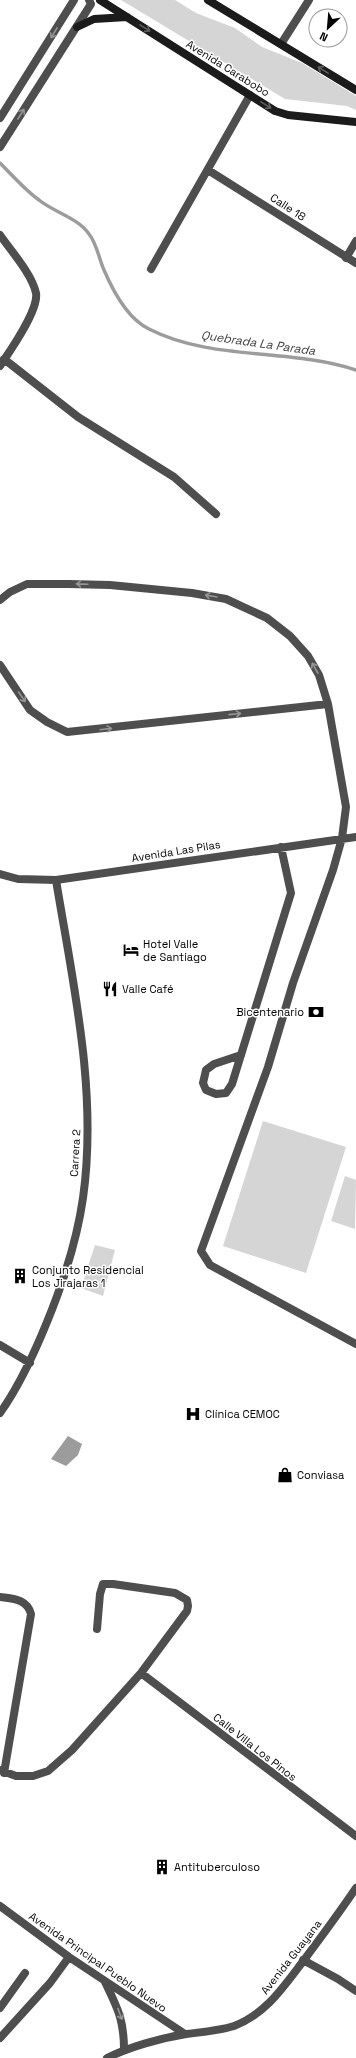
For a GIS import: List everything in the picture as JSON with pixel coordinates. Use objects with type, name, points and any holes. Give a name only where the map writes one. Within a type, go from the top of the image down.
[{"type":"main road","name":"Avenida Carabobo","points":[[100,0],[275,111],[288,115],[356,122]]},
{"type":"main road","points":[[208,0],[356,90]]},
{"type":"main road","points":[[77,27],[94,19],[127,16]]},
{"type":"street","points":[[0,118],[74,0]]},
{"type":"street","points":[[0,147],[91,4],[89,0]]},
{"type":"street","points":[[281,44],[309,0]]},
{"type":"street","points":[[151,269],[250,95]]},
{"type":"street","name":"Calle 18","points":[[208,170],[356,263]]},
{"type":"street","points":[[0,235],[33,284],[36,294],[35,305],[2,363],[78,417],[174,477],[216,514]]},
{"type":"street","points":[[346,258],[356,242]]},
{"type":"street","points":[[0,600],[10,592],[27,584],[110,585],[192,592],[226,599],[267,618],[290,636],[308,656],[319,675],[328,704],[346,807],[342,838],[333,870],[293,983],[268,1067],[201,1251],[210,1265],[216,1269],[356,1344]]},
{"type":"street","points":[[0,665],[30,710],[47,722],[67,732],[95,731],[328,704]]},
{"type":"street","name":"Avenida Las Pilas","points":[[0,874],[18,879],[56,880],[356,836]]},
{"type":"street","points":[[240,1055],[214,1064],[206,1070],[203,1083],[206,1090],[216,1094],[226,1093],[232,1084],[290,893],[281,847]]},
{"type":"street","name":"Carrera 2","points":[[0,1413],[30,1363],[56,1300],[72,1252],[83,1198],[87,1160],[88,1109],[84,1057],[56,880]]},
{"type":"street","points":[[0,1345],[30,1363]]},
{"type":"street","points":[[0,1597],[20,1600],[29,1607],[31,1614],[2,1772],[16,1776],[33,1776],[48,1771],[72,1750],[141,1673],[187,1611],[187,1600],[175,1593],[113,1584],[103,1584],[100,1594],[97,1629]]},
{"type":"street","name":"Calle Villa Los Pinos","points":[[141,1673],[356,1836]]},
{"type":"street","name":"Avenida Guayana","points":[[107,2058],[124,2050],[185,2034],[205,2033],[233,2026],[250,2019],[268,2005],[282,1989],[356,1888]]},
{"type":"street","name":"Avenida Principal Pueblo Nuevo","points":[[0,1906],[104,1981],[185,2034]]},
{"type":"street","points":[[0,2038],[50,1983],[68,1956]]},
{"type":"street","points":[[304,1960],[356,1991]]},
{"type":"street","points":[[0,2008],[25,1973]]},
{"type":"street","points":[[104,1981],[122,2019],[124,2030],[124,2050]]},
{"type":"shaded area","points":[[121,0],[175,0],[196,13],[235,28],[262,47],[302,63],[356,96],[356,110],[347,106],[285,99]]},
{"type":"shaded area","points":[[263,1121],[346,1147],[306,1273],[223,1246]]},
{"type":"shaded area","points":[[345,1176],[356,1180],[355,1229],[331,1221]]},
{"type":"shaded area","points":[[95,1245],[115,1250],[103,1296],[81,1288]]},
{"type":"shaded area","points":[[68,1436],[82,1444],[78,1455],[66,1466],[51,1459]]},
{"type":"waterway","name":"Quebrada La Parada","points":[[0,163],[34,196],[84,228],[94,242],[102,266],[122,304],[134,319],[149,329],[173,339],[198,346],[305,359],[331,363],[356,370]]},
{"type":"place","name":"Hotel Valle de Santiago","points":[[131,950]]},
{"type":"place","name":"Valle Café","points":[[110,989]]},
{"type":"place","name":"Bicentenario","points":[[316,1012]]},
{"type":"place","name":"Conjunto Residencial Los Jirajaras 1","points":[[20,1276]]},
{"type":"place","name":"Clínica CEMOC","points":[[193,1414]]},
{"type":"place","name":"Conviasa","points":[[285,1475]]},
{"type":"place","name":"Antituberculoso","points":[[162,1867]]}]
